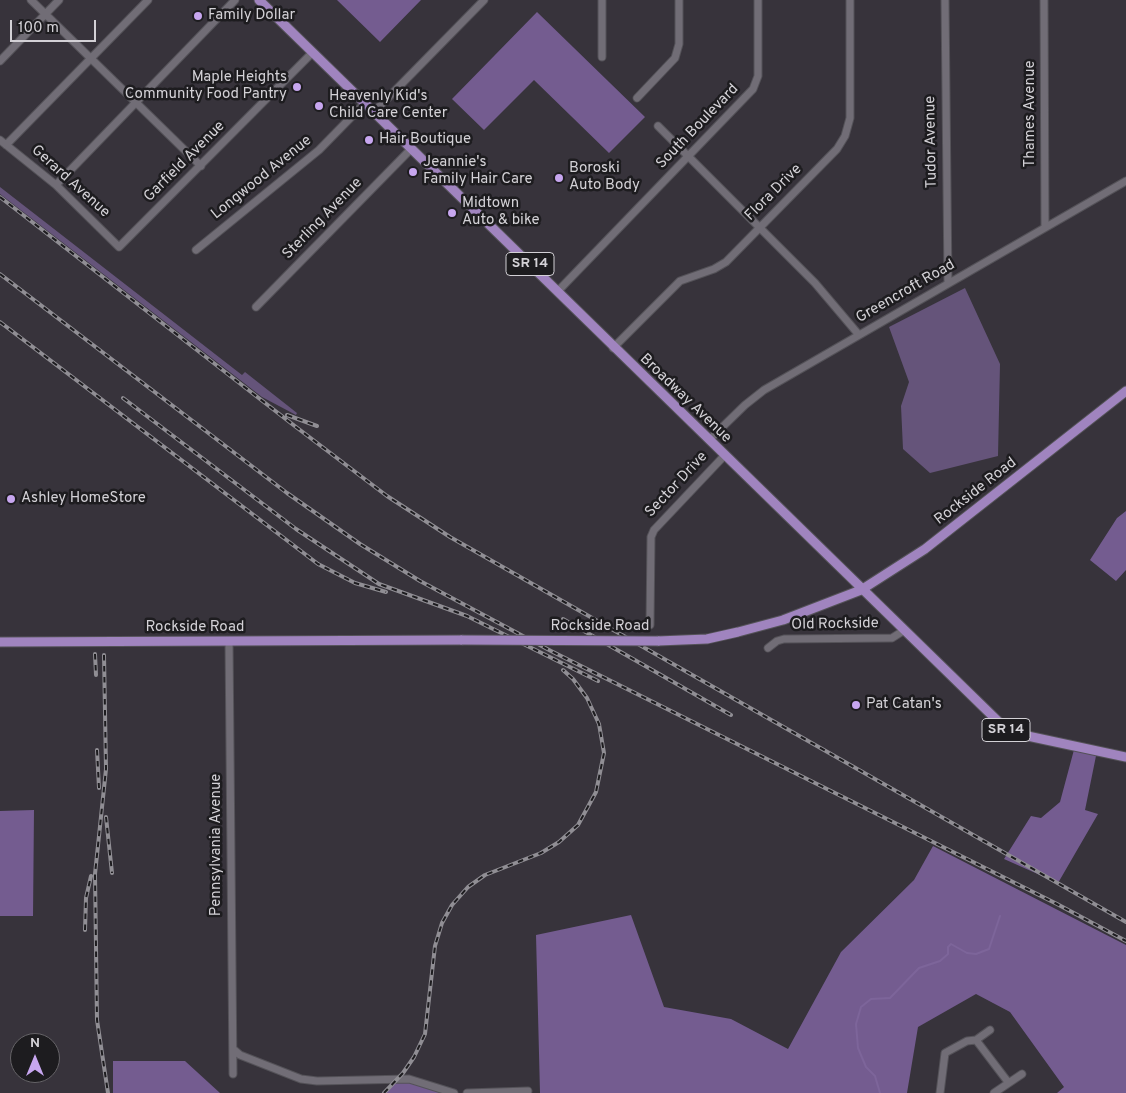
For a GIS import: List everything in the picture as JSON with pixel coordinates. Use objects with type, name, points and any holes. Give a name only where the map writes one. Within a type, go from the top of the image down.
[{"type":"main road","name":"Broadway Avenue","points":[[259,0],[558,291],[613,348],[1009,732],[1126,757]]},
{"type":"main road","name":"Rockside Road","points":[[0,642],[658,641],[707,639],[783,620],[861,590],[925,549],[1126,391]]},
{"type":"street","points":[[31,0],[201,166]]},
{"type":"street","points":[[0,60],[59,0]]},
{"type":"street","points":[[3,142],[91,59],[148,0]]},
{"type":"street","points":[[56,184],[235,0]]},
{"type":"street","points":[[374,112],[484,0]]},
{"type":"street","points":[[602,0],[602,57]]},
{"type":"street","points":[[637,98],[675,58],[679,44],[679,0]]},
{"type":"street","name":"South Boulevard","points":[[558,291],[748,95],[756,83],[758,0]]},
{"type":"street","name":"Flora Drive","points":[[613,348],[680,281],[720,266],[837,149],[845,136],[851,113],[850,0]]},
{"type":"street","name":"Tudor Avenue","points":[[945,0],[948,283]]},
{"type":"street","name":"Thames Avenue","points":[[1044,0],[1044,228]]},
{"type":"street","name":"Garfield Avenue","points":[[119,247],[312,53]]},
{"type":"street","name":"Longwood Avenue","points":[[196,250],[319,150],[365,103]]},
{"type":"street","points":[[658,126],[815,283],[859,334]]},
{"type":"street","name":"Gerard Avenue","points":[[3,142],[56,184],[119,247]]},
{"type":"street","name":"Sterling Avenue","points":[[256,307],[411,149]]},
{"type":"street","name":"Greencroft Road","points":[[709,440],[745,405],[764,390],[1126,181]]},
{"type":"street","name":"Sector Drive","points":[[650,625],[651,538],[654,530],[724,456]]},
{"type":"street","name":"Old Rockside","points":[[768,648],[777,641],[784,639],[892,638],[903,630]]},
{"type":"street","name":"Pennsylvania Avenue","points":[[229,641],[233,1074]]},
{"type":"street","points":[[940,1093],[945,1053],[967,1040],[976,1040],[990,1030]]},
{"type":"street","points":[[976,1040],[1008,1082]]},
{"type":"street","points":[[233,1049],[240,1055],[301,1079],[317,1081],[410,1079],[454,1093]]},
{"type":"street","points":[[994,1093],[1022,1074]]},
{"type":"street","points":[[466,1093],[528,1091]]},
{"type":"shaded area","points":[[337,0],[421,0],[380,42]]},
{"type":"shaded area","points":[[537,12],[645,117],[609,153],[534,80],[484,130],[452,99]]},
{"type":"shaded area","points":[[0,187],[242,375],[245,372],[297,413],[296,415],[262,397],[0,194]]},
{"type":"shaded area","points":[[965,288],[1000,364],[998,456],[930,473],[903,449],[901,406],[909,382],[889,327]]},
{"type":"shaded area","points":[[1126,511],[1126,570],[1116,581],[1090,560],[1117,518]]},
{"type":"shaded area","points":[[1075,746],[1097,751],[1085,810],[1098,814],[1058,883],[1004,859],[1031,816],[1041,818],[1060,802]]},
{"type":"shaded area","points":[[34,810],[33,916],[0,916],[0,811]]},
{"type":"shaded area","points":[[933,846],[1126,945],[1126,1093],[1057,1093],[1064,1087],[1010,1012],[976,994],[918,1027],[907,1093],[540,1093],[536,935],[631,915],[664,1007],[731,1019],[788,1049],[841,952],[914,880]]},
{"type":"shaded area","points":[[113,1061],[185,1061],[220,1093],[113,1093]]},
{"type":"shaded area","points":[[409,1079],[442,1090],[442,1093],[384,1093],[397,1080]]},
{"type":"waterway","points":[[880,1093],[875,1076],[866,1067],[858,1048],[856,1024],[861,1007],[871,999],[890,998],[919,968],[940,961],[948,954],[948,947],[951,944],[967,953],[976,954],[989,949],[1000,916]]},
{"type":"railway","points":[[0,197],[387,496],[450,537],[1126,922]]},
{"type":"railway","points":[[0,274],[287,493],[360,544],[420,581],[551,651],[1057,904],[1126,941]]},
{"type":"railway","points":[[0,322],[318,564],[355,583],[386,592]]},
{"type":"railway","points":[[123,398],[296,529],[379,584],[467,616],[598,681]]},
{"type":"railway","points":[[287,415],[317,426]]},
{"type":"railway","points":[[563,619],[731,715]]},
{"type":"railway","points":[[95,654],[96,675]]},
{"type":"railway","points":[[104,655],[106,769],[95,874],[97,1020],[108,1093]]},
{"type":"railway","points":[[384,1093],[403,1073],[414,1057],[425,1034],[435,946],[442,923],[452,905],[468,887],[485,875],[541,853],[559,842],[578,825],[596,792],[604,753],[599,724],[587,698],[573,679],[563,670]]},
{"type":"railway","points":[[97,750],[99,788]]},
{"type":"railway","points":[[106,817],[112,873]]},
{"type":"railway","points":[[85,930],[86,898],[91,876]]},
{"type":"place","name":"Family Dollar","points":[[198,16]]},
{"type":"place","name":"Maple Heights Community Food Pantry","points":[[297,87]]},
{"type":"place","name":"Heavenly Kid's Child Care Center","points":[[319,106]]},
{"type":"place","name":"Hair Boutique","points":[[369,140]]},
{"type":"place","name":"Jeannie's Family Hair Care","points":[[413,172]]},
{"type":"place","name":"Boroski Auto Body","points":[[559,178]]},
{"type":"place","name":"Midtown Auto & bike","points":[[452,213]]},
{"type":"place","name":"Ashley HomeStore","points":[[11,499]]},
{"type":"place","name":"Pat Catan's","points":[[856,705]]}]
